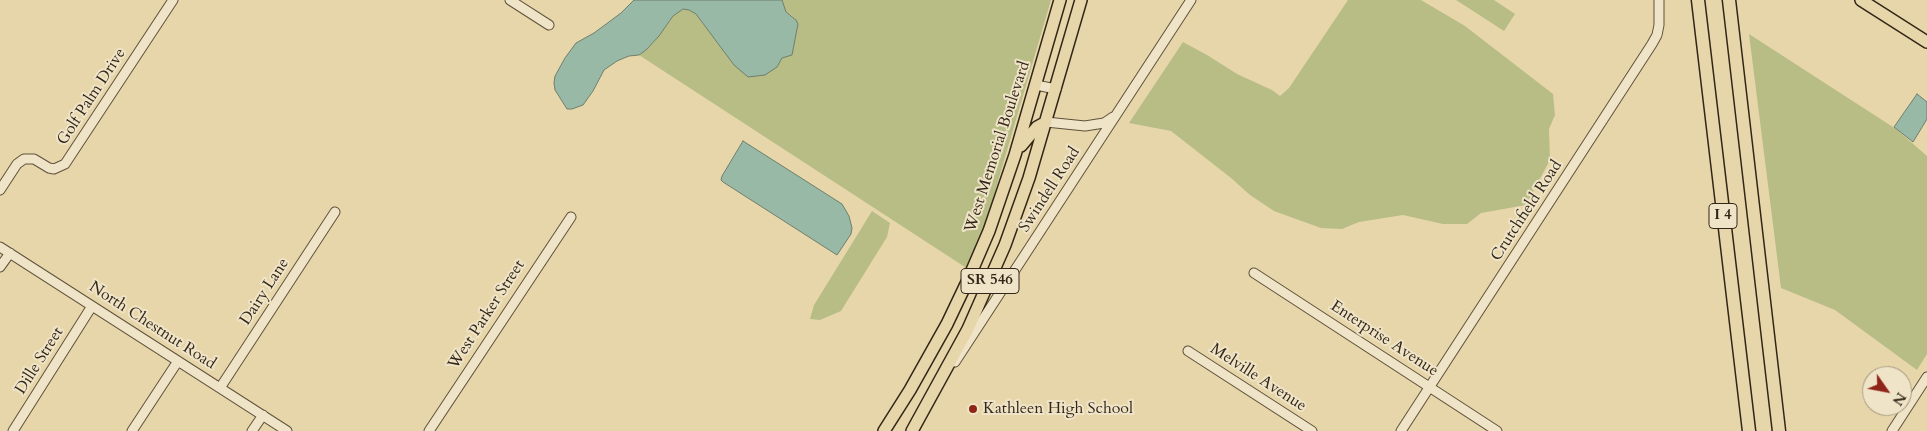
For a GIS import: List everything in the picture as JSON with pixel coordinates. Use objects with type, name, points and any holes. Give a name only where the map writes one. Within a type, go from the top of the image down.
[{"type":"highway","name":"I 4","points":[[1698,0],[1749,431]]},
{"type":"highway","name":"I 4","points":[[1729,0],[1779,431]]},
{"type":"main road","name":"West Memorial Boulevard","points":[[884,431],[924,366],[968,282],[998,207],[1016,155],[1060,0]]},
{"type":"main road","name":"SR 546","points":[[912,431],[933,396],[968,329],[1005,245],[1029,178],[1081,0]]},
{"type":"main road","points":[[1861,0],[1927,42]]},
{"type":"main road","points":[[1016,155],[1030,134],[1046,122]]},
{"type":"street","name":"Golf Palm Drive","points":[[0,190],[17,164],[24,159],[34,160],[54,169],[64,164],[173,0]]},
{"type":"street","points":[[510,0],[549,25]]},
{"type":"street","name":"Swindell Road","points":[[933,396],[1191,0]]},
{"type":"street","name":"Crutchfield Road","points":[[1401,431],[1652,44],[1659,24],[1659,0]]},
{"type":"street","points":[[1036,85],[1056,89]]},
{"type":"street","points":[[1046,122],[1085,126],[1104,123],[1116,116]]},
{"type":"street","points":[[1085,126],[1096,132],[1097,144]]},
{"type":"street","name":"Dairy Lane","points":[[220,388],[335,212]]},
{"type":"street","name":"West Parker Street","points":[[429,431],[562,227],[571,217]]},
{"type":"street","name":"North Chestnut Road","points":[[0,246],[287,431]]},
{"type":"street","points":[[0,267],[10,253]]},
{"type":"street","name":"Enterprise Avenue","points":[[1254,273],[1497,431]]},
{"type":"street","name":"Dille Street","points":[[13,431],[92,306]]},
{"type":"street","name":"Melville Avenue","points":[[1188,351],[1312,431]]},
{"type":"street","points":[[132,431],[178,361]]},
{"type":"street","points":[[1892,431],[1927,377]]},
{"type":"street","points":[[252,431],[263,415]]},
{"type":"green space","points":[[782,0],[1051,0],[989,212],[968,269],[639,55],[659,36],[674,15],[683,9],[696,14],[734,65],[777,67],[782,58],[792,55],[798,24],[786,12]]},
{"type":"green space","points":[[1348,0],[1421,0],[1465,26],[1553,94],[1555,115],[1549,129],[1550,160],[1526,205],[1481,213],[1467,224],[1443,224],[1403,215],[1359,222],[1342,229],[1321,228],[1274,211],[1250,195],[1171,131],[1129,123],[1183,42],[1237,74],[1272,90],[1280,96],[1289,88]]},
{"type":"green space","points":[[1456,0],[1494,0],[1515,14],[1504,31]]},
{"type":"green space","points":[[1749,34],[1896,129],[1927,156],[1927,354],[1917,370],[1835,310],[1781,288]]},
{"type":"green space","points":[[872,211],[890,223],[887,237],[841,311],[820,320],[810,319],[814,305]]},
{"type":"shaded area","points":[[634,0],[782,0],[786,12],[798,24],[792,55],[782,58],[777,67],[765,75],[748,77],[734,65],[696,14],[683,9],[673,16],[646,50],[639,55],[629,56],[617,61],[604,70],[583,105],[567,109],[555,90],[554,83],[555,76],[565,58],[576,43],[594,33],[621,13]]},
{"type":"shaded area","points":[[1917,94],[1927,102],[1927,119],[1913,142],[1894,127]]},
{"type":"shaded area","points":[[743,141],[842,204],[849,216],[852,228],[851,234],[837,255],[721,180]]},
{"type":"place","name":"Kathleen High School","points":[[973,409]]}]
